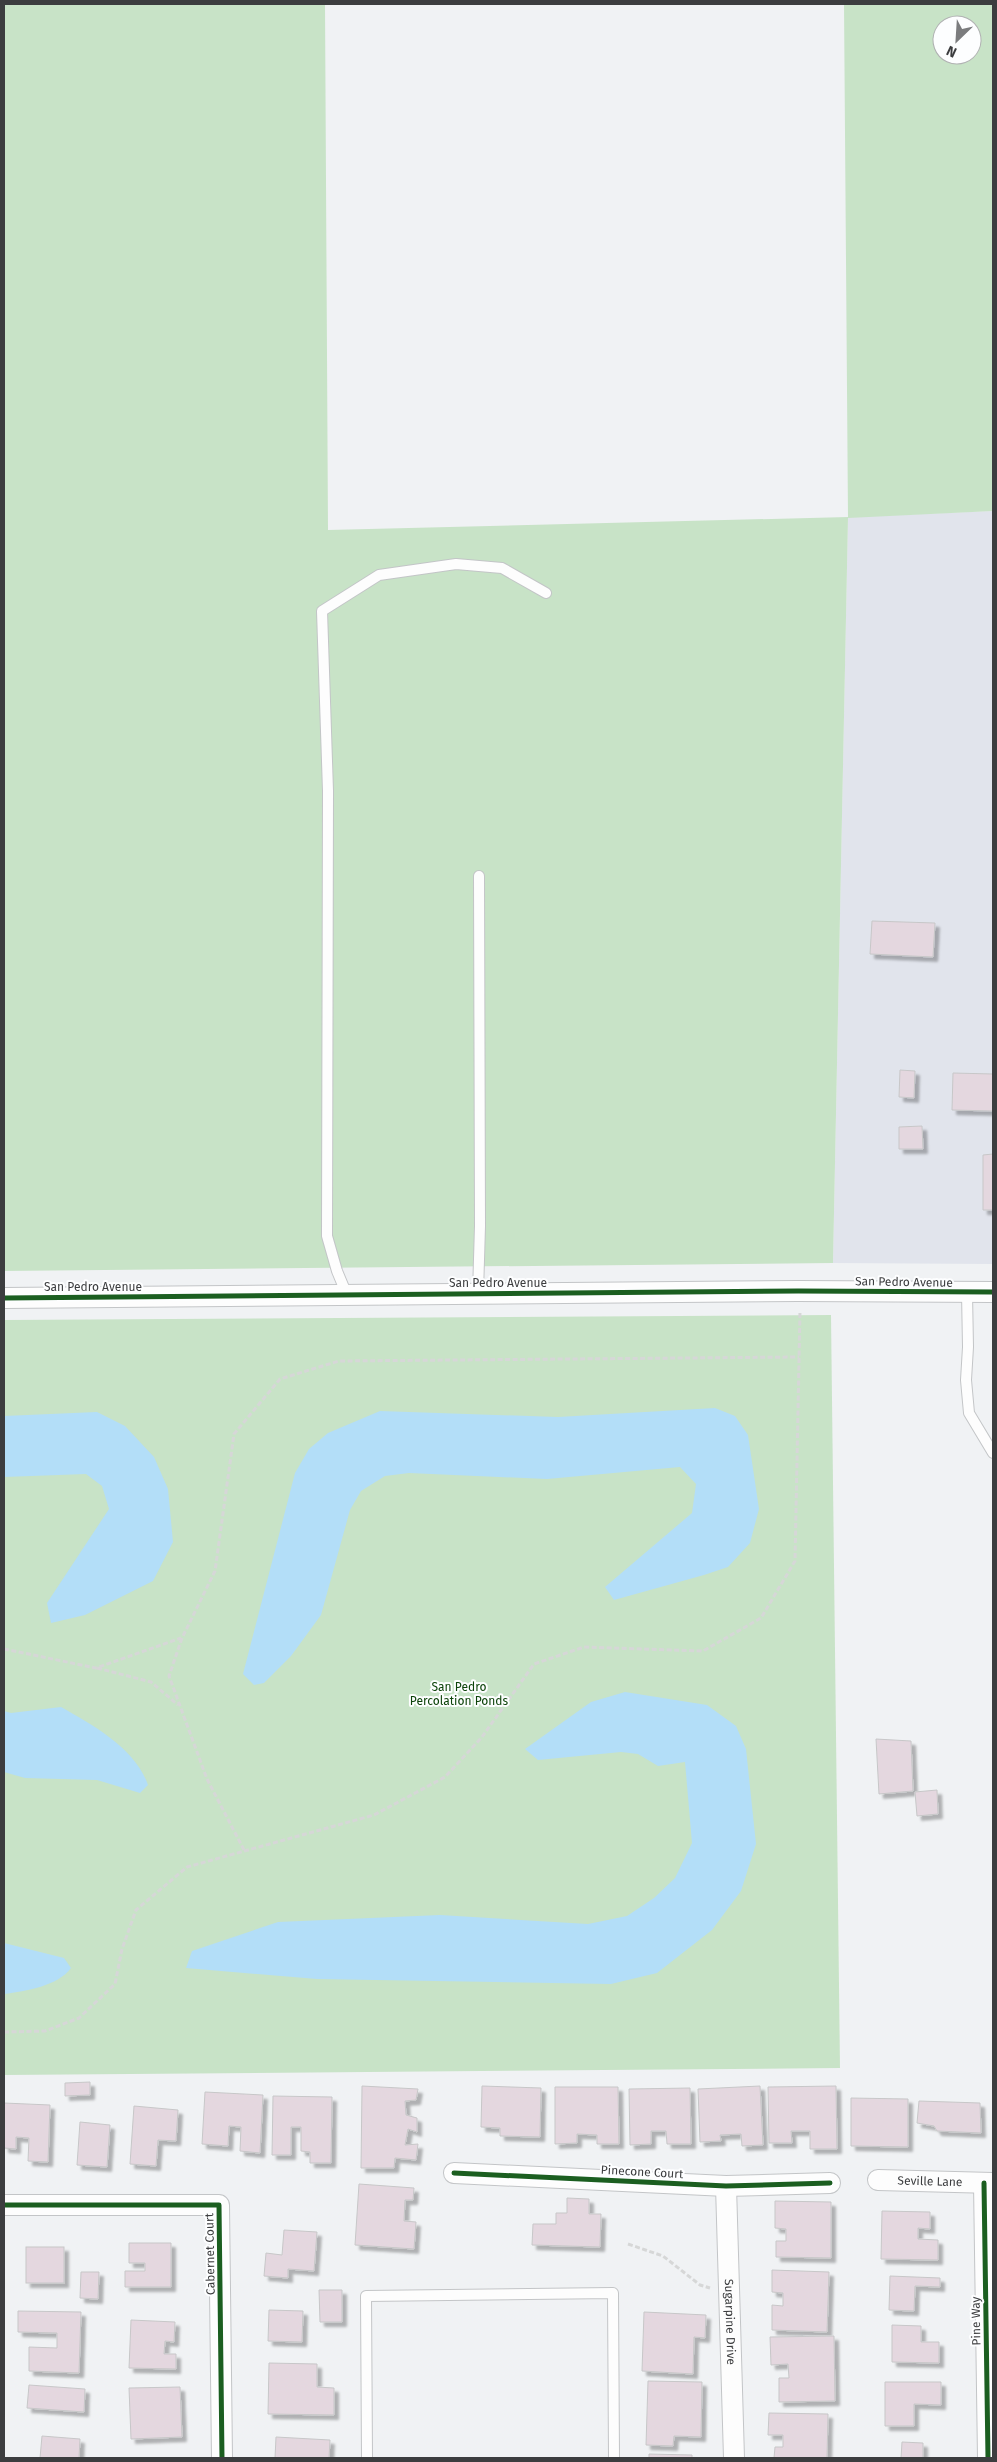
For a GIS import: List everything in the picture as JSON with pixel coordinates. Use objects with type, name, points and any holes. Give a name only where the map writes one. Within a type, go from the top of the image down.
[{"type":"street","name":"San Pedro Avenue","points":[[4,1298],[798,1291],[993,1292]]},
{"type":"street","name":"Pinecone Court","points":[[454,2173],[726,2186],[830,2183]]},
{"type":"street","name":"Seville Lane","points":[[878,2180],[988,2183]]},
{"type":"street","name":"Pine Way","points":[[988,2183],[988,2458]]},
{"type":"street","name":"Sugarpine Drive","points":[[726,2186],[734,2458]]},
{"type":"street","name":"Cabernet Court","points":[[4,2205],[219,2205],[222,2458]]},
{"type":"lane","points":[[347,1295],[337,1272],[328,1236],[328,791],[322,611],[379,575],[456,564],[502,568],[546,593]]},
{"type":"lane","points":[[478,1294],[480,1226],[479,876]]},
{"type":"lane","points":[[967,1293],[968,1347],[966,1380],[969,1413],[993,1453]]},
{"type":"lane","points":[[367,2458],[366,2296],[613,2293],[614,2458]]},
{"type":"path","points":[[4,2032],[45,2031],[80,2018],[115,1984],[122,1948],[136,1910],[187,1867],[374,1815],[445,1777],[482,1737],[534,1664],[584,1647],[703,1651],[760,1618],[795,1561],[800,1309],[798,1291]]},
{"type":"path","points":[[244,1851],[207,1779],[169,1676],[182,1638],[215,1571],[234,1434],[280,1379],[338,1361],[799,1356]]},
{"type":"path","points":[[96,1668],[182,1638]]},
{"type":"path","points":[[4,1649],[96,1668],[151,1682],[179,1706]]},
{"type":"path","points":[[628,2244],[663,2256],[700,2285],[729,2294]]},
{"type":"shaded area","points":[[993,511],[993,1264],[833,1263],[848,517]]},
{"type":"green space","points":[[4,4],[325,4],[328,530],[848,517],[844,4],[993,4],[993,511],[848,518],[833,1263],[4,1271]]},
{"type":"green space","name":"San Pedro Percolation Ponds","points":[[831,1315],[840,2068],[4,2075],[4,1320]]},
{"type":"water","points":[[715,1408],[735,1416],[748,1435],[759,1509],[750,1543],[728,1567],[614,1600],[605,1587],[692,1513],[696,1484],[680,1467],[547,1479],[409,1473],[385,1476],[361,1491],[350,1510],[321,1615],[291,1656],[264,1683],[254,1685],[243,1674],[295,1473],[309,1449],[328,1433],[380,1411],[558,1417]]},
{"type":"water","points":[[97,1412],[125,1426],[154,1457],[168,1489],[173,1542],[153,1581],[85,1615],[51,1623],[47,1603],[109,1509],[102,1486],[86,1474],[4,1477],[4,1416]]},
{"type":"water","points":[[625,1692],[707,1705],[736,1726],[746,1749],[756,1844],[741,1891],[712,1930],[657,1973],[611,1984],[317,1979],[186,1968],[192,1951],[278,1922],[440,1915],[588,1924],[627,1916],[654,1898],[675,1878],[692,1843],[685,1762],[658,1766],[638,1754],[621,1752],[538,1760],[525,1749],[591,1702]]},
{"type":"water","points":[[61,1707],[99,1730],[124,1749],[142,1772],[148,1785],[140,1793],[97,1780],[25,1778],[4,1772],[4,1711],[11,1713]]},
{"type":"water","points":[[4,1943],[64,1958],[71,1968],[58,1979],[41,1987],[4,1994]]},
{"type":"building","points":[[872,921],[935,923],[933,957],[870,954]]},
{"type":"building","points":[[900,1070],[915,1071],[914,1098],[899,1097]]},
{"type":"building","points":[[953,1073],[993,1074],[993,1111],[952,1110]]},
{"type":"building","points":[[922,1126],[923,1149],[899,1149],[899,1127]]},
{"type":"building","points":[[993,1154],[993,1210],[983,1210],[983,1155]]},
{"type":"building","points":[[876,1739],[911,1741],[913,1791],[879,1794]]},
{"type":"building","points":[[937,1790],[938,1814],[917,1816],[915,1792]]},
{"type":"building","points":[[90,2082],[90,2095],[65,2096],[65,2083]]},
{"type":"building","points":[[362,2086],[418,2089],[416,2100],[405,2101],[406,2115],[417,2118],[417,2132],[408,2129],[405,2145],[418,2144],[416,2160],[395,2158],[394,2168],[361,2168]]},
{"type":"building","points":[[482,2086],[541,2088],[540,2137],[500,2136],[500,2128],[481,2127]]},
{"type":"building","points":[[760,2086],[763,2145],[742,2146],[741,2134],[720,2135],[721,2141],[700,2142],[698,2089]]},
{"type":"building","points":[[836,2086],[837,2149],[810,2149],[810,2131],[791,2131],[792,2143],[769,2143],[768,2087]]},
{"type":"building","points":[[555,2087],[618,2087],[619,2144],[597,2144],[597,2135],[577,2134],[577,2143],[555,2144]]},
{"type":"building","points":[[690,2088],[691,2144],[667,2144],[666,2131],[651,2131],[651,2144],[630,2145],[629,2089]]},
{"type":"building","points":[[205,2092],[263,2095],[260,2153],[240,2151],[241,2127],[229,2126],[228,2146],[202,2144]]},
{"type":"building","points":[[273,2096],[332,2097],[331,2163],[310,2163],[310,2152],[301,2151],[301,2127],[291,2127],[291,2155],[272,2155]]},
{"type":"building","points":[[851,2098],[908,2099],[908,2147],[851,2146]]},
{"type":"building","points":[[919,2101],[980,2103],[981,2133],[937,2131],[934,2126],[917,2123]]},
{"type":"building","points":[[4,2103],[50,2105],[48,2162],[28,2161],[29,2138],[16,2137],[16,2149],[4,2148]]},
{"type":"building","points":[[134,2106],[178,2110],[176,2141],[158,2140],[156,2166],[130,2164]]},
{"type":"building","points":[[80,2122],[110,2125],[107,2167],[77,2165]]},
{"type":"building","points":[[359,2184],[414,2188],[413,2200],[405,2200],[404,2221],[416,2222],[414,2249],[355,2245]]},
{"type":"building","points":[[567,2198],[589,2199],[589,2214],[601,2214],[600,2247],[532,2245],[533,2224],[556,2224],[556,2213],[567,2213]]},
{"type":"building","points":[[775,2201],[831,2202],[831,2258],[776,2257],[776,2241],[786,2241],[786,2229],[775,2228]]},
{"type":"building","points":[[882,2211],[930,2212],[930,2229],[918,2228],[918,2239],[938,2240],[938,2260],[881,2259]]},
{"type":"building","points":[[284,2230],[317,2232],[314,2271],[288,2269],[288,2278],[264,2276],[266,2253],[282,2255]]},
{"type":"building","points":[[129,2243],[171,2243],[171,2287],[125,2287],[125,2271],[145,2271],[145,2263],[129,2263]]},
{"type":"building","points":[[26,2247],[64,2247],[64,2283],[26,2283]]},
{"type":"building","points":[[772,2270],[829,2272],[827,2332],[772,2330],[772,2305],[783,2306],[783,2293],[772,2292]]},
{"type":"building","points":[[81,2272],[99,2272],[98,2299],[80,2298]]},
{"type":"building","points":[[890,2276],[940,2278],[940,2287],[915,2286],[914,2311],[889,2310]]},
{"type":"building","points":[[319,2290],[342,2290],[342,2322],[320,2322]]},
{"type":"building","points":[[269,2310],[303,2311],[302,2342],[268,2341]]},
{"type":"building","points":[[18,2311],[81,2312],[79,2373],[29,2371],[29,2347],[57,2348],[57,2333],[18,2332]]},
{"type":"building","points":[[644,2312],[706,2315],[705,2338],[694,2337],[693,2374],[642,2371]]},
{"type":"building","points":[[131,2320],[175,2322],[174,2342],[165,2341],[164,2354],[176,2354],[176,2369],[129,2368]]},
{"type":"building","points":[[892,2325],[921,2326],[921,2342],[939,2342],[939,2363],[892,2362]]},
{"type":"building","points":[[834,2336],[835,2401],[779,2402],[779,2378],[789,2378],[788,2364],[771,2365],[770,2337]]},
{"type":"building","points":[[269,2363],[317,2364],[317,2387],[334,2388],[334,2415],[268,2414]]},
{"type":"building","points":[[648,2381],[702,2382],[701,2437],[674,2436],[673,2446],[646,2445]]},
{"type":"building","points":[[885,2382],[941,2382],[941,2405],[914,2404],[914,2426],[885,2426]]},
{"type":"building","points":[[29,2385],[85,2389],[84,2412],[27,2408]]},
{"type":"building","points":[[180,2387],[182,2437],[131,2439],[129,2388]]},
{"type":"building","points":[[769,2413],[828,2414],[827,2458],[774,2458],[775,2447],[783,2447],[783,2435],[768,2435]]},
{"type":"building","points":[[42,2436],[80,2439],[79,2458],[40,2458]]},
{"type":"building","points":[[276,2437],[330,2440],[329,2458],[275,2458]]},
{"type":"building","points":[[902,2442],[923,2443],[923,2458],[901,2458]]},
{"type":"building","points":[[649,2454],[692,2455],[692,2458],[649,2458]]},
{"type":"cycle path","points":[[4,1298],[798,1291],[993,1292]]},
{"type":"cycle path","points":[[454,2173],[726,2186],[830,2183]]},
{"type":"cycle path","points":[[984,2183],[988,2458]]},
{"type":"cycle path","points":[[4,2205],[219,2205],[222,2458]]}]
